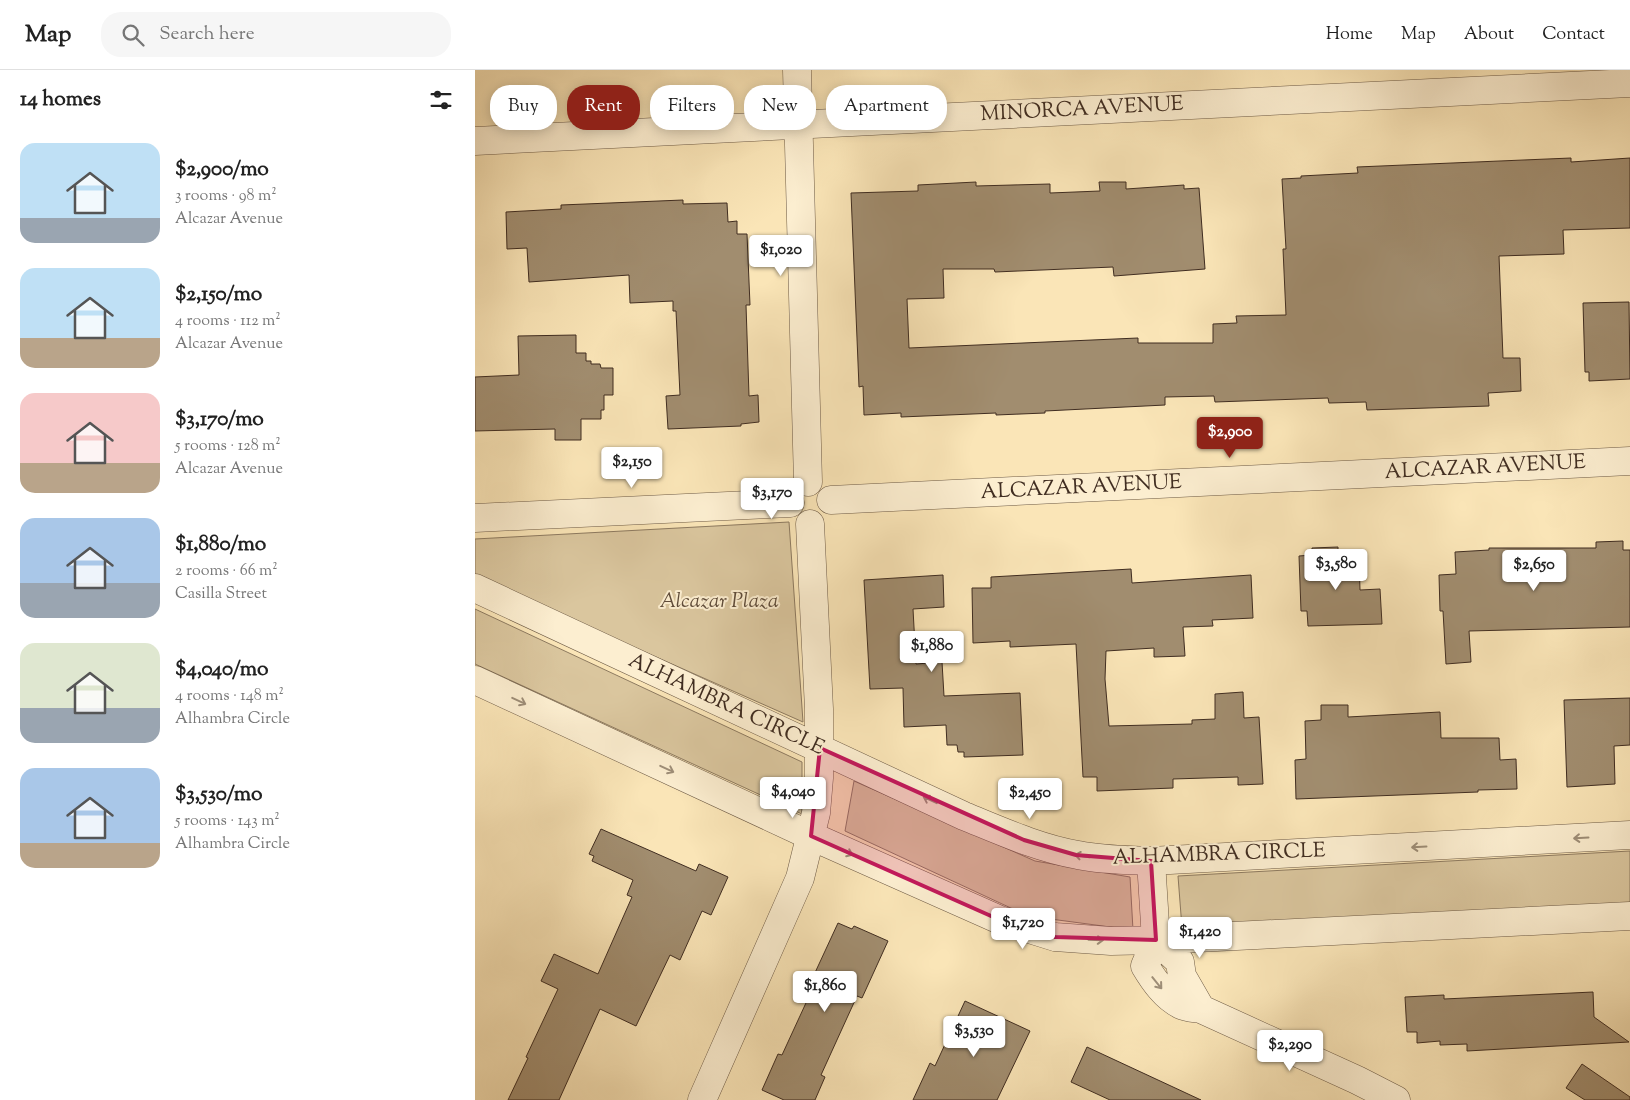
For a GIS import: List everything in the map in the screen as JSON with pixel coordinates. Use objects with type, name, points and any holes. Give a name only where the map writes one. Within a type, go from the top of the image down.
[{"type":"street","points":[[797,70],[797,85]]},
{"type":"street","name":"MINORCA AVENUE","points":[[816,124],[1630,83]]},
{"type":"street","name":"MINORCA AVENUE","points":[[475,141],[744,128]]},
{"type":"street","points":[[798,130],[809,482]]},
{"type":"street","name":"ALCAZAR AVENUE","points":[[831,500],[1630,461]]},
{"type":"street","points":[[809,482],[823,486],[830,494],[831,500],[831,506],[826,517],[810,524],[795,517],[790,508],[791,497],[797,487],[809,482]]},
{"type":"street","points":[[475,518],[790,503]]},
{"type":"street","points":[[702,1100],[800,878],[811,836],[817,796],[820,748],[810,524]]},
{"type":"street","name":"ALHAMBRA CIRCLE","points":[[475,588],[964,816],[1024,840],[1076,855],[1104,859],[1151,861],[1630,835]]},
{"type":"street","points":[[475,680],[811,836],[1000,920],[1055,937],[1082,940],[1156,940],[1630,916]]},
{"type":"street","points":[[1151,861],[1156,940],[1145,966],[1153,980],[1165,993],[1182,1005],[1201,1009],[1357,1080],[1396,1100]]},
{"type":"highlighted area","points":[[820,748],[1024,840],[1076,855],[1151,861],[1156,940],[1055,937],[1000,920],[811,836]]},
{"type":"green space","name":"Alcazar Plaza","points":[[789,522],[803,722],[475,577],[475,539]]},
{"type":"green space","points":[[475,609],[802,762],[802,814],[475,664]]},
{"type":"green space","points":[[854,781],[1035,861],[1130,877],[1133,930],[1028,916],[845,831]]},
{"type":"green space","points":[[1630,851],[1630,903],[1182,928],[1178,876]]},
{"type":"building","points":[[1571,158],[1571,162],[1630,158],[1630,228],[1563,230],[1564,254],[1499,256],[1503,358],[1520,358],[1521,391],[1488,393],[1489,406],[1367,410],[1366,402],[1329,403],[1328,398],[1215,402],[1214,396],[1165,397],[1165,405],[1045,411],[1045,413],[901,417],[901,413],[864,415],[863,386],[859,387],[851,193],[918,191],[918,185],[976,182],[976,186],[1050,184],[1050,193],[1100,191],[1099,182],[1126,182],[1126,189],[1184,185],[1184,189],[1199,188],[1205,269],[1114,276],[1113,267],[995,272],[994,269],[943,269],[944,298],[907,299],[909,348],[1138,338],[1138,343],[1213,343],[1213,324],[1237,323],[1236,316],[1286,315],[1283,249],[1286,249],[1282,179],[1358,173],[1357,167]]},
{"type":"building","points":[[683,200],[683,204],[727,203],[728,222],[737,221],[737,234],[747,234],[750,305],[746,305],[749,396],[758,395],[759,422],[741,424],[741,426],[668,429],[666,396],[680,395],[676,311],[673,311],[673,301],[630,303],[629,275],[529,282],[527,248],[507,249],[506,212],[561,209],[561,205]]},
{"type":"building","points":[[1629,302],[1630,379],[1589,381],[1589,372],[1585,372],[1583,303]]},
{"type":"building","points":[[576,335],[576,353],[586,353],[586,361],[591,361],[591,364],[600,364],[601,368],[613,368],[613,395],[604,395],[604,410],[601,410],[601,419],[581,419],[581,440],[555,440],[555,429],[475,431],[475,377],[519,375],[518,336]]},
{"type":"building","points":[[1623,541],[1623,550],[1630,550],[1630,627],[1469,631],[1471,662],[1446,664],[1443,611],[1440,611],[1439,575],[1456,574],[1455,552],[1489,550],[1489,548],[1596,548],[1596,542]]},
{"type":"building","points":[[1338,547],[1338,557],[1359,557],[1360,590],[1380,589],[1382,624],[1308,626],[1307,611],[1301,611],[1299,556],[1312,555],[1312,548]]},
{"type":"building","points":[[1131,569],[1132,583],[1251,575],[1253,618],[1212,620],[1213,626],[1183,627],[1185,656],[1154,657],[1154,648],[1106,651],[1105,679],[1109,726],[1192,724],[1192,720],[1215,719],[1215,694],[1243,692],[1244,718],[1259,717],[1263,784],[1238,785],[1238,777],[1173,779],[1173,788],[1097,791],[1097,777],[1083,777],[1076,644],[1010,647],[1010,641],[973,643],[972,588],[991,588],[991,577]]},
{"type":"building","points":[[943,575],[944,607],[913,609],[916,664],[942,662],[944,696],[1020,693],[1023,755],[964,757],[964,752],[958,752],[957,745],[947,745],[946,725],[904,727],[903,688],[870,689],[864,580]]},
{"type":"building","points":[[1630,698],[1630,745],[1614,746],[1615,784],[1567,787],[1564,700]]},
{"type":"building","points":[[1321,705],[1348,705],[1348,717],[1440,712],[1441,738],[1499,738],[1500,760],[1516,759],[1517,789],[1296,799],[1295,760],[1306,759],[1305,721],[1321,720]]},
{"type":"building","points":[[601,829],[696,871],[699,864],[728,877],[711,915],[702,911],[680,960],[670,955],[636,1026],[600,1009],[559,1100],[508,1100],[558,989],[541,981],[554,954],[598,974],[632,897],[627,895],[633,880],[592,861],[594,856],[589,854]]},
{"type":"building","points":[[838,923],[852,929],[854,926],[888,941],[862,998],[857,996],[821,1075],[825,1077],[815,1100],[784,1100],[762,1090],[778,1054],[782,1055],[817,979],[813,977]]},
{"type":"building","points":[[1593,992],[1594,1017],[1629,1042],[1467,1051],[1467,1044],[1440,1045],[1440,1041],[1417,1043],[1417,1032],[1407,1032],[1405,997],[1444,995],[1444,999]]},
{"type":"building","points":[[965,1001],[1030,1031],[997,1100],[913,1100],[930,1063],[935,1066]]},
{"type":"building","points":[[1087,1047],[1201,1100],[1110,1100],[1071,1082]]},
{"type":"building","points":[[1582,1064],[1630,1097],[1630,1100],[1585,1100],[1566,1088]]}]
